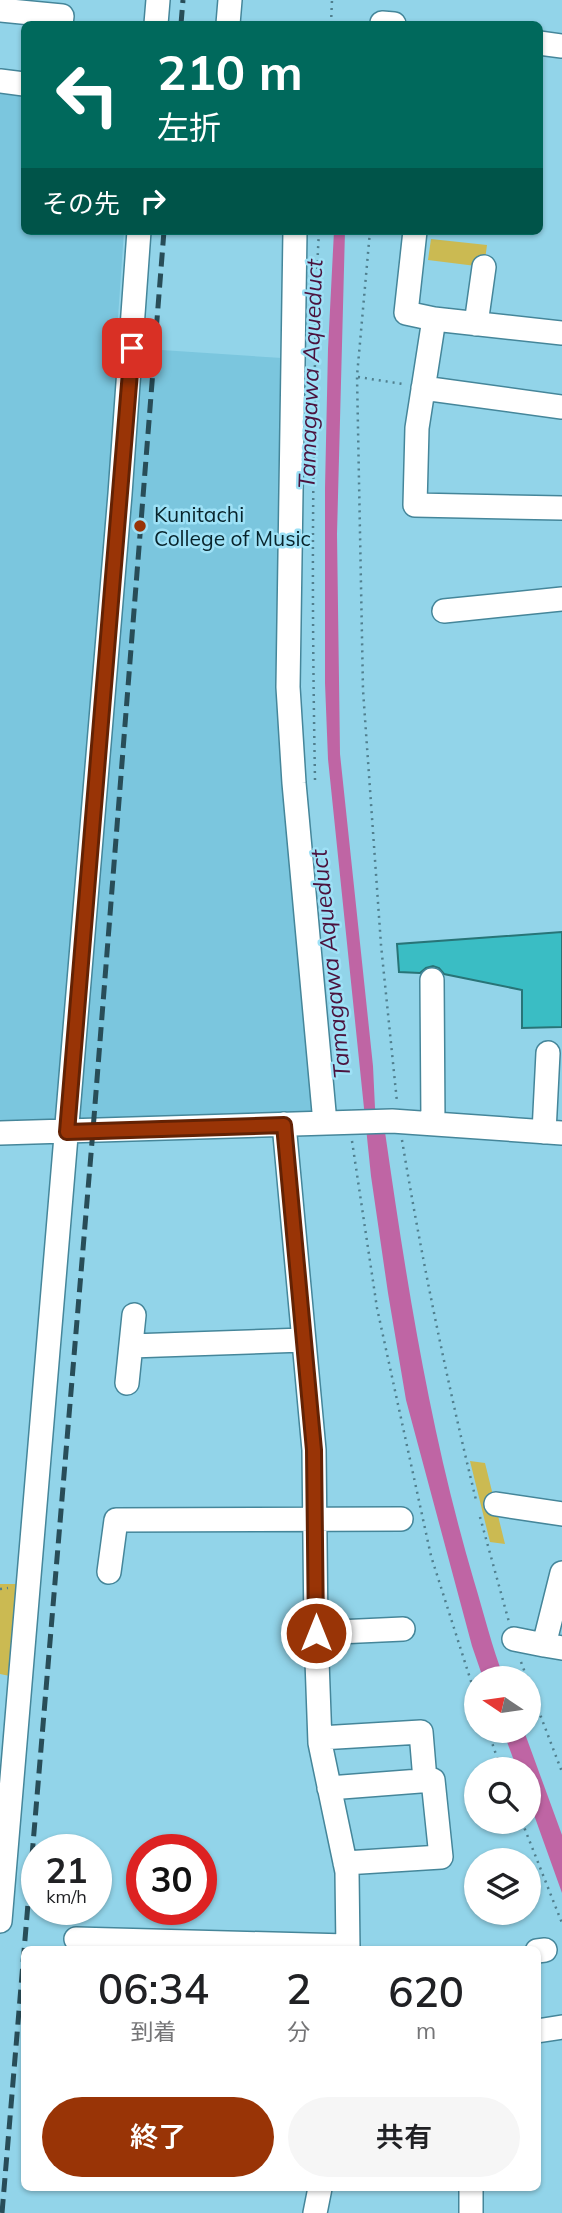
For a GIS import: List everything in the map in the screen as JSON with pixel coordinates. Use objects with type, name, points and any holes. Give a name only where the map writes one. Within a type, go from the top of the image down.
[{"type":"street","points":[[156,21],[158,0]]},
{"type":"street","points":[[228,21],[230,0]]},
{"type":"street","points":[[0,10],[62,13]]},
{"type":"street","points":[[543,44],[562,46]]},
{"type":"street","points":[[0,81],[21,84]]},
{"type":"street","points":[[0,1921],[7,1760],[67,1132],[132,348],[139,235]]},
{"type":"street","points":[[295,235],[288,687],[294,783],[325,1123]]},
{"type":"street","points":[[415,235],[406,313],[434,319],[562,333]]},
{"type":"street","points":[[476,324],[485,267]]},
{"type":"street","points":[[434,319],[417,428],[415,505],[562,508]]},
{"type":"street","points":[[423,388],[562,407]]},
{"type":"street","points":[[444,611],[562,599]]},
{"type":"street","points":[[432,980],[433,1123]]},
{"type":"street","points":[[0,1133],[396,1121],[553,1132],[548,1053]]},
{"type":"street","points":[[284,1125],[314,1450],[320,1738],[347,1872],[348,1946]]},
{"type":"street","points":[[127,1383],[134,1315]]},
{"type":"street","points":[[131,1346],[303,1340]]},
{"type":"street","points":[[484,1507],[562,1514]]},
{"type":"street","points":[[110,1572],[116,1520],[401,1519]]},
{"type":"street","points":[[514,1639],[553,1647],[562,1573]]},
{"type":"street","points":[[316,1633],[403,1629]]},
{"type":"street","points":[[320,1738],[421,1732],[425,1780]]},
{"type":"street","points":[[329,1788],[433,1780],[441,1857],[345,1863]]},
{"type":"street","points":[[76,1939],[314,1946]]},
{"type":"street","points":[[541,2031],[562,2028]]},
{"type":"street","points":[[316,2213],[317,2191]]},
{"type":"street","points":[[471,2191],[471,2213]]},
{"type":"path","points":[[331,21],[332,0]]},
{"type":"path","points":[[315,791],[313,501],[319,235]]},
{"type":"path","points":[[370,235],[358,376],[363,690],[396,1121],[449,1386],[484,1507],[514,1639],[523,1666]]},
{"type":"path","points":[[358,376],[423,388]]},
{"type":"path","points":[[355,1123],[358,1184],[377,1308],[431,1556],[466,1666]]},
{"type":"path","points":[[541,1717],[562,1773]]},
{"type":"path","points":[[527,1834],[562,1923]]},
{"type":"shaded area","name":"Kunitachi College of Music","points":[[0,90],[21,92],[21,235],[124,235],[116,347],[282,358],[278,694],[323,1115],[0,1126]]},
{"type":"shaded area","points":[[334,235],[345,235],[337,534],[340,754],[373,1066],[375,1108],[385,1132],[411,1302],[432,1414],[458,1525],[500,1666],[479,1666],[472,1646],[406,1400],[388,1293],[371,1176],[328,759],[325,683],[325,488]]},
{"type":"shaded area","points":[[431,239],[487,245],[484,267],[428,260]]},
{"type":"shaded area","points":[[470,1461],[485,1463],[505,1544],[490,1542]]},
{"type":"shaded area","points":[[0,1584],[21,1584],[15,1677],[0,1674]]},
{"type":"shaded area","points":[[507,1743],[528,1743],[534,1757],[513,1757]]},
{"type":"shaded area","points":[[541,1778],[562,1835],[562,1893],[541,1834]]},
{"type":"building","points":[[562,932],[562,1027],[522,1028],[522,990],[444,974],[433,966],[420,973],[399,972],[397,944]]},
{"type":"railway","points":[[181,21],[183,0]]},
{"type":"railway","points":[[24,1946],[93,1130],[164,235]]},
{"type":"railway","points":[[2,2213],[21,1987]]},
{"type":"place","name":"Kunitachi College of Music","points":[[140,526]]},
{"type":"route","points":[[132,348],[67,1132],[284,1125],[314,1450],[316,1633]]},
{"type":"water label","name":"Tamagawa Aqueduct","points":[[310,374]]},
{"type":"water label","name":"Tamagawa Aqueduct","points":[[330,964]]}]
